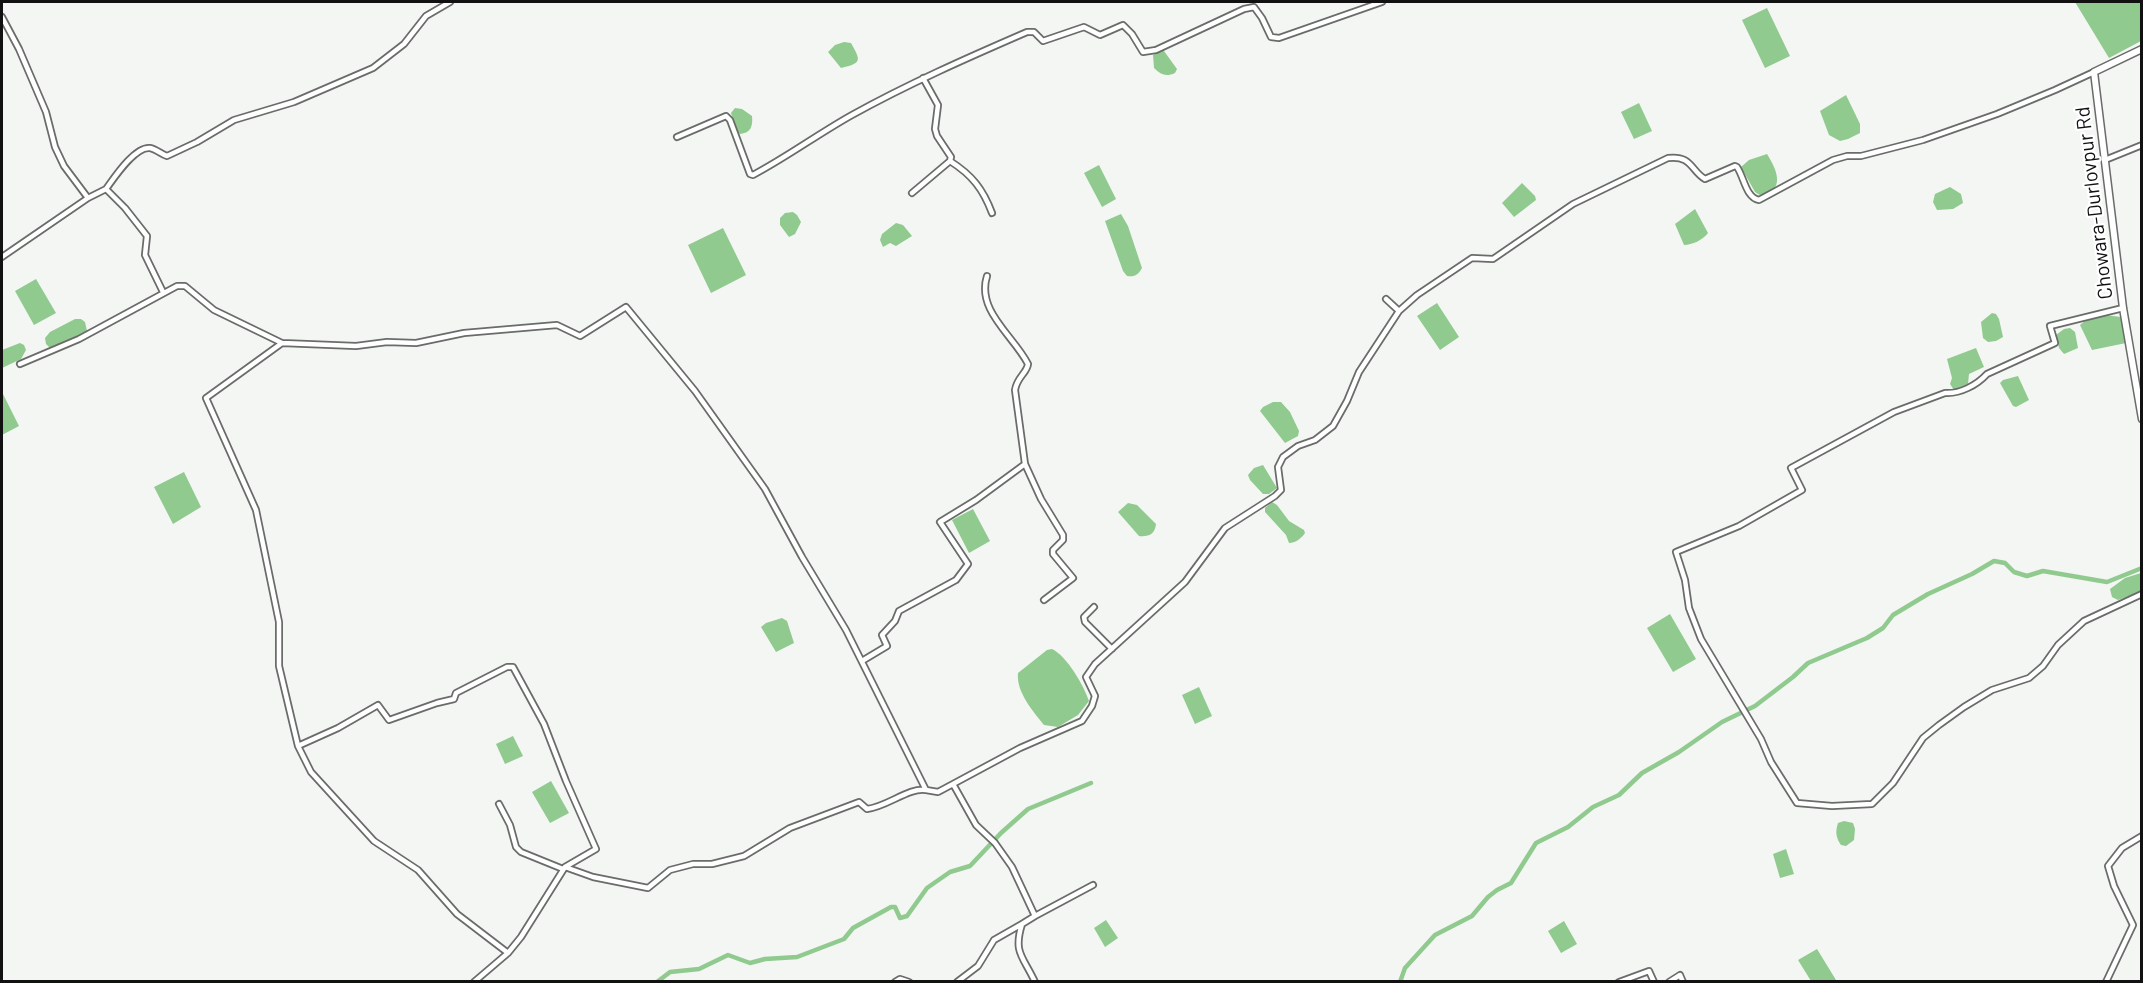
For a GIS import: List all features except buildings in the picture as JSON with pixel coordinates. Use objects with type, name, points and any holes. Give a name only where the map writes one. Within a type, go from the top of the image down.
[{"type":"street","points":[[2,258],[88,198],[106,189],[120,168],[140,150],[146,147],[154,148],[166,156],[234,120],[294,102],[373,68],[404,44],[426,16],[450,2]]},
{"type":"street","points":[[676,137],[726,116],[730,120],[750,174],[753,175],[849,117],[923,78],[1027,32],[1034,32],[1043,41],[1084,27],[1100,35],[1123,25],[1132,34],[1143,52],[1155,50],[1244,9],[1254,7],[1271,37],[1279,38],[1382,2]]},
{"type":"street","points":[[2,18],[19,49],[46,112],[55,147],[64,166],[88,198]]},
{"type":"street","points":[[499,804],[520,852],[593,877],[648,888],[670,870],[693,864],[712,864],[744,856],[790,828],[859,802],[867,809],[878,808],[919,789],[938,792],[1020,748],[1082,721],[1092,706],[1095,696],[1086,677],[1095,664],[1185,582],[1226,528],[1281,490],[1278,466],[1283,457],[1298,446],[1315,440],[1333,426],[1359,372],[1399,311],[1436,281],[1472,258],[1493,259],[1573,204],[1668,158],[1676,157],[1691,164],[1705,179],[1735,166],[1751,196],[1755,200],[1760,200],[1833,160],[1847,156],[1861,156],[1923,141],[2055,90],[2142,49]]},
{"type":"street","name":"Chowara-Durlovpur Rd","points":[[2094,72],[2123,308],[2142,418]]},
{"type":"street","points":[[923,78],[938,105],[935,129],[951,157],[950,161]]},
{"type":"street","points":[[2105,160],[2142,146]]},
{"type":"street","points":[[912,193],[950,161]]},
{"type":"street","points":[[950,161],[962,168],[982,189],[992,213]]},
{"type":"street","points":[[106,189],[125,208],[147,236],[145,255],[163,292]]},
{"type":"street","points":[[987,276],[984,290],[989,305],[999,324],[1028,364],[1018,379],[1015,390],[1025,464],[1041,499],[1063,535],[1063,540],[1053,550],[1053,554],[1073,578],[1044,600]]},
{"type":"street","points":[[20,364],[79,339],[177,286],[185,286],[214,310],[282,344],[356,346],[387,342],[416,343],[464,333],[557,325],[580,336],[626,307],[695,391],[765,489],[862,661],[926,790]]},
{"type":"street","points":[[1386,299],[1399,311]]},
{"type":"street","points":[[2123,308],[2050,326],[2055,343],[1987,374],[1980,382],[1894,412],[1838,441],[1791,468],[1802,490],[1739,526],[1676,552],[1685,580],[1689,608],[1701,639],[1797,803],[1832,806],[1872,804],[1893,783],[1923,738],[1964,707],[1992,690],[2029,678],[2043,666],[2058,645],[2084,621],[2142,594]]},
{"type":"street","points":[[282,344],[206,398],[256,510],[279,622],[279,666],[298,746],[311,772],[374,842],[418,870],[457,914],[508,953]]},
{"type":"street","points":[[862,661],[887,646],[882,635],[895,621],[899,612],[956,580],[968,564],[940,522],[976,500],[1025,464]]},
{"type":"street","points":[[1094,607],[1084,617],[1085,622],[1112,649]]},
{"type":"street","points":[[298,746],[338,728],[378,705],[389,720],[452,700],[456,693],[507,667],[513,667],[548,732],[566,781],[596,849],[564,868],[521,938],[508,953],[474,981]]},
{"type":"street","points":[[953,784],[976,825],[991,838],[1012,867],[1035,916]]},
{"type":"street","points":[[2106,981],[2133,925],[2114,886],[2108,866],[2122,848],[2142,836]]},
{"type":"street","points":[[957,981],[978,966],[994,940],[1093,885]]},
{"type":"street","points":[[1022,924],[1017,940],[1019,952],[1035,981]]},
{"type":"street","points":[[1619,981],[1649,971],[1654,981]]},
{"type":"street","points":[[1669,981],[1680,975],[1683,981]]},
{"type":"street","points":[[895,981],[900,979],[909,981]]},
{"type":"shaded area","points":[[2075,2],[2141,2],[2141,41],[2109,58]]},
{"type":"shaded area","points":[[1767,8],[1790,56],[1765,68],[1742,20]]},
{"type":"shaded area","points":[[844,42],[851,43],[858,60],[853,65],[841,68],[828,52],[835,45]]},
{"type":"shaded area","points":[[1164,51],[1177,69],[1175,73],[1164,75],[1154,68],[1153,55]]},
{"type":"shaded area","points":[[1846,95],[1860,124],[1860,133],[1840,141],[1829,135],[1820,111]]},
{"type":"shaded area","points":[[1639,103],[1652,131],[1634,139],[1621,112]]},
{"type":"shaded area","points":[[735,108],[742,109],[752,116],[752,126],[749,131],[740,134],[737,131],[731,113]]},
{"type":"shaded area","points":[[1767,154],[1774,166],[1777,184],[1769,193],[1761,196],[1755,192],[1741,167],[1749,160]]},
{"type":"shaded area","points":[[1099,165],[1116,199],[1102,207],[1084,173]]},
{"type":"shaded area","points":[[1522,183],[1536,200],[1514,217],[1502,203]]},
{"type":"shaded area","points":[[1950,187],[1961,194],[1963,203],[1953,209],[1937,210],[1933,202],[1935,194]]},
{"type":"shaded area","points":[[1695,209],[1708,233],[1697,242],[1684,245],[1675,224]]},
{"type":"shaded area","points":[[793,212],[801,222],[795,234],[789,237],[780,225],[780,218],[785,213]]},
{"type":"shaded area","points":[[1121,214],[1128,226],[1142,268],[1134,276],[1127,276],[1123,271],[1105,221]]},
{"type":"shaded area","points":[[896,223],[903,225],[912,236],[896,246],[890,243],[883,247],[880,240],[882,234]]},
{"type":"shaded area","points":[[723,228],[746,275],[711,293],[688,245]]},
{"type":"shaded area","points":[[36,279],[56,313],[34,325],[15,291]]},
{"type":"shaded area","points":[[1437,303],[1459,337],[1440,350],[1417,316]]},
{"type":"shaded area","points":[[1992,313],[1996,314],[1999,319],[2003,337],[1988,342],[1983,338],[1981,322]]},
{"type":"shaded area","points":[[2105,315],[2121,317],[2126,343],[2092,350],[2080,325],[2085,321]]},
{"type":"shaded area","points":[[75,319],[85,322],[87,331],[55,348],[50,348],[46,344],[45,338],[50,332]]},
{"type":"shaded area","points":[[2070,328],[2075,332],[2078,348],[2064,354],[2059,348],[2056,335]]},
{"type":"shaded area","points":[[20,343],[26,350],[21,359],[2,368],[2,350]]},
{"type":"shaded area","points":[[1976,348],[1984,367],[1969,374],[1968,384],[1954,390],[1950,384],[1952,378],[1947,359]]},
{"type":"shaded area","points":[[2018,376],[2029,400],[2016,407],[2013,406],[2000,383]]},
{"type":"shaded area","points":[[2,392],[19,426],[2,435]]},
{"type":"shaded area","points":[[1273,402],[1281,402],[1290,412],[1299,431],[1298,436],[1285,443],[1260,411]]},
{"type":"shaded area","points":[[1263,465],[1277,488],[1269,494],[1263,494],[1248,475],[1254,468]]},
{"type":"shaded area","points":[[184,472],[201,507],[173,524],[154,487]]},
{"type":"shaded area","points":[[1272,502],[1289,521],[1304,530],[1302,537],[1289,543],[1286,535],[1265,512],[1265,508]]},
{"type":"shaded area","points":[[1128,503],[1137,505],[1156,524],[1151,534],[1139,536],[1118,512]]},
{"type":"shaded area","points":[[973,509],[990,541],[969,553],[952,520]]},
{"type":"shaded area","points":[[2141,573],[2141,592],[2118,600],[2112,597],[2110,589],[2125,578]]},
{"type":"shaded area","points":[[1670,614],[1696,659],[1673,672],[1647,628]]},
{"type":"shaded area","points":[[782,618],[787,621],[794,643],[776,652],[761,627]]},
{"type":"shaded area","points":[[1052,649],[1069,665],[1089,701],[1078,715],[1058,727],[1044,725],[1026,701],[1018,680],[1018,673],[1047,650]]},
{"type":"shaded area","points":[[1199,687],[1212,716],[1195,724],[1182,695]]},
{"type":"shaded area","points":[[513,736],[523,756],[505,764],[496,744]]},
{"type":"shaded area","points":[[551,781],[569,813],[550,823],[532,792]]},
{"type":"shaded area","points":[[1844,821],[1853,823],[1855,829],[1854,840],[1846,846],[1841,845],[1836,835],[1838,823]]},
{"type":"shaded area","points":[[1786,849],[1794,874],[1780,878],[1773,854]]},
{"type":"shaded area","points":[[1106,920],[1118,938],[1105,947],[1094,928]]},
{"type":"shaded area","points":[[1564,921],[1577,944],[1561,953],[1548,931]]},
{"type":"shaded area","points":[[1817,949],[1836,980],[1811,981],[1798,960]]},
{"type":"waterway","points":[[1400,982],[1405,968],[1435,935],[1472,916],[1488,897],[1511,883],[1536,843],[1568,827],[1593,807],[1619,795],[1642,773],[1679,752],[1722,722],[1755,706],[1808,663],[1867,638],[1883,628],[1893,615],[1928,594],[1994,561],[2005,563],[2014,572],[2027,576],[2043,571],[2107,582],[2142,568]]},
{"type":"waterway","points":[[657,982],[670,972],[699,969],[728,955],[750,963],[765,959],[797,957],[844,939],[853,928],[891,907],[895,907],[900,918],[907,916],[927,888],[950,872],[970,866],[1001,833],[1028,809],[1091,783]]}]
